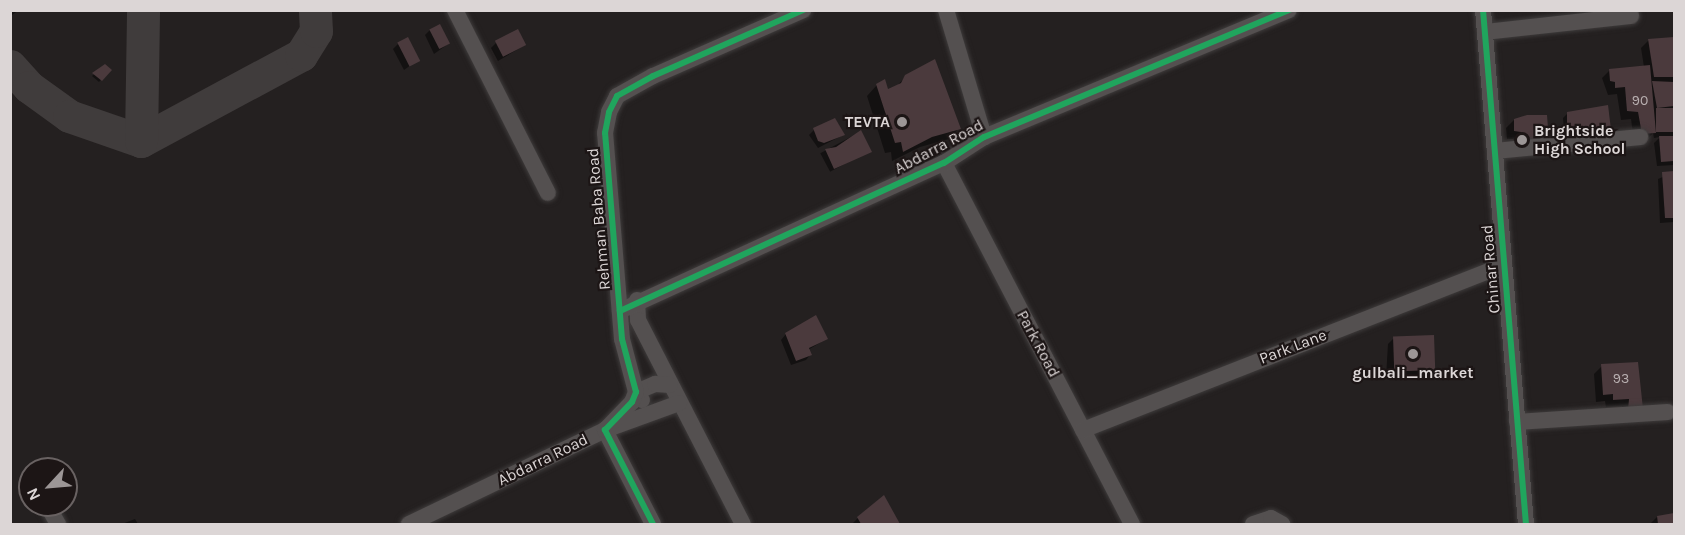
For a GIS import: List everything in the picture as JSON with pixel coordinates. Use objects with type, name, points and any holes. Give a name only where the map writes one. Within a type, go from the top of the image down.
[{"type":"street","points":[[454,10],[548,193]]},
{"type":"street","name":"Rehman Baba Road","points":[[637,300],[620,311],[605,133],[617,96],[803,10]]},
{"type":"street","points":[[946,10],[984,137]]},
{"type":"street","name":"Abdarra Road","points":[[637,300],[944,163],[984,137],[1289,10]]},
{"type":"street","name":"Chinar Road","points":[[1483,10],[1526,525]]},
{"type":"street","points":[[1485,32],[1631,16]]},
{"type":"street","points":[[1495,151],[1640,137]]},
{"type":"street","name":"Park Road","points":[[944,163],[1132,525]]},
{"type":"street","name":"Park Lane","points":[[1083,430],[1504,265]]},
{"type":"street","points":[[637,300],[636,316],[743,525]]},
{"type":"street","points":[[620,311],[622,339],[636,393],[647,404],[661,409]]},
{"type":"street","points":[[653,525],[605,430],[632,402],[636,393],[655,384],[670,385]]},
{"type":"street","name":"Abdarra Road","points":[[409,525],[605,430],[679,403]]},
{"type":"street","points":[[1517,422],[1668,412]]},
{"type":"street","points":[[1253,525],[1271,518],[1282,525]]},
{"type":"building","points":[[440,24],[450,44],[439,49],[429,29]]},
{"type":"building","points":[[518,29],[526,45],[503,57],[495,41]]},
{"type":"building","points":[[408,37],[420,61],[410,67],[397,42]]},
{"type":"building","points":[[1674,37],[1674,77],[1654,77],[1648,39]]},
{"type":"building","points":[[935,59],[961,129],[932,137],[903,152],[901,142],[895,143],[876,84],[885,79],[888,89],[901,83],[905,75]]},
{"type":"building","points":[[105,64],[112,70],[102,81],[92,73]]},
{"type":"building","points":[[1650,65],[1656,133],[1642,134],[1638,112],[1627,111],[1625,87],[1615,88],[1615,82],[1610,81],[1609,69]]},
{"type":"building","points":[[1652,81],[1674,82],[1674,106],[1657,108]]},
{"type":"building","points":[[1608,105],[1612,138],[1567,139],[1567,112]]},
{"type":"building","points":[[1656,108],[1674,108],[1674,132],[1656,132]]},
{"type":"building","points":[[1527,115],[1547,115],[1549,141],[1524,145],[1521,132],[1514,131],[1514,119]]},
{"type":"building","points":[[835,118],[845,135],[824,143],[818,141],[813,128]]},
{"type":"building","points":[[861,130],[872,152],[834,169],[825,149],[836,147]]},
{"type":"building","points":[[1659,136],[1674,136],[1674,161],[1661,162]]},
{"type":"building","points":[[1674,171],[1674,218],[1665,218],[1662,172]]},
{"type":"building","points":[[816,315],[828,339],[809,348],[812,355],[796,361],[785,333]]},
{"type":"building","name":"gulbali_market","points":[[1434,335],[1435,370],[1394,371],[1393,336]]},
{"type":"building","points":[[1638,362],[1643,409],[1628,410],[1629,399],[1613,400],[1613,394],[1603,395],[1601,364]]},
{"type":"building","points":[[884,495],[900,524],[861,524],[857,517]]},
{"type":"building","points":[[1674,513],[1674,524],[1658,524],[1657,516]]},
{"type":"taxiway","points":[[141,141],[143,10]]},
{"type":"taxiway","points":[[10,66],[29,87],[69,116],[141,141],[301,55],[316,31],[315,10]]},
{"type":"cycle path","points":[[653,524],[605,430],[632,402],[636,392],[622,339],[605,133],[609,112],[617,96],[653,76],[803,10]]},
{"type":"cycle path","points":[[620,311],[944,163],[984,137],[1289,10]]},
{"type":"cycle path","points":[[1483,10],[1526,524]]},
{"type":"place","name":"TEVTA","points":[[902,122]]},
{"type":"place","name":"Brightside High School","points":[[1522,140]]},
{"type":"place","name":"gulbali_market","points":[[1413,354]]}]
